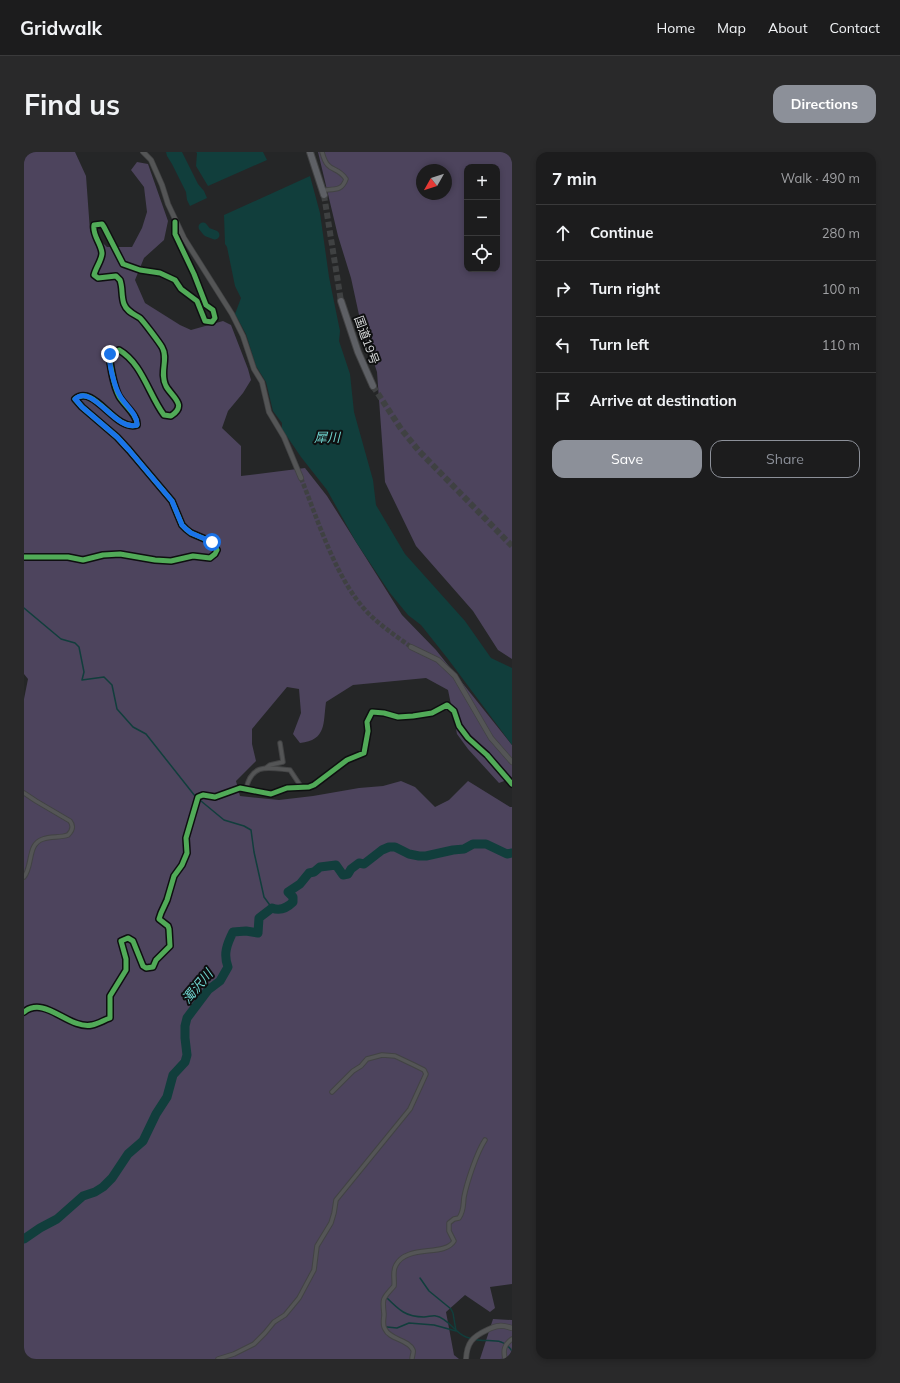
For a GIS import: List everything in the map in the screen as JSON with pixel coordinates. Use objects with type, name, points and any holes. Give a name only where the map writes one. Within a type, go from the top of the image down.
[{"type":"highway","points":[[310,152],[324,192]]},
{"type":"highway","name":"国道19号","points":[[341,301],[358,352],[373,386]]},
{"type":"street","points":[[144,152],[151,160],[162,185],[175,222],[203,270],[232,314],[243,336],[254,369],[262,382],[269,412],[284,437],[301,478]]},
{"type":"street","points":[[322,152],[324,161],[328,166],[342,173],[346,178],[345,184],[341,188],[324,192]]},
{"type":"street","points":[[24,557],[68,557],[83,560],[103,555],[120,554],[171,561],[193,556],[210,558],[215,554],[216,547],[212,542],[191,533],[182,525],[172,501],[121,441],[75,399],[85,395],[96,401],[123,424],[132,426],[137,425],[136,418],[120,396],[114,383],[109,355],[119,350],[127,356],[142,376],[158,408],[164,414],[171,416],[176,412],[178,408],[178,401],[166,387],[162,375],[165,357],[163,349],[140,319],[130,313],[125,305],[120,280],[116,276],[98,278],[94,275],[102,252],[93,230],[94,225],[102,224],[123,264],[140,270],[160,273],[175,280],[181,290],[197,301],[205,321],[212,322],[215,318],[212,310],[206,305],[194,274],[175,234],[175,222]]},
{"type":"street","points":[[411,647],[438,660],[455,676],[491,738],[512,762]]},
{"type":"street","points":[[24,1012],[32,1008],[47,1009],[66,1020],[84,1026],[96,1024],[110,1018],[110,996],[126,970],[126,959],[121,941],[128,938],[133,940],[143,966],[146,968],[153,967],[156,960],[170,946],[169,929],[159,919],[168,900],[174,876],[188,853],[186,838],[195,810],[197,798],[200,795],[215,797],[240,788],[271,794],[287,788],[302,788],[314,785],[347,760],[364,753],[368,731],[367,722],[372,712],[384,713],[398,717],[413,716],[432,713],[447,705],[454,711],[459,726],[468,738],[487,755],[512,784]]},
{"type":"street","points":[[246,789],[249,779],[256,772],[270,765],[284,762],[280,743]]},
{"type":"street","points":[[266,768],[290,770],[302,788]]},
{"type":"street","points":[[24,793],[70,821],[72,825],[72,829],[68,835],[43,839],[37,842],[33,847],[29,869],[24,876]]},
{"type":"street","points":[[218,1359],[234,1354],[254,1344],[274,1322],[285,1316],[299,1298],[314,1270],[316,1246],[331,1223],[336,1200],[410,1109],[426,1074],[424,1070],[395,1056],[382,1055],[367,1059],[332,1092]]},
{"type":"street","points":[[412,1359],[412,1348],[388,1334],[385,1330],[382,1300],[394,1286],[395,1266],[403,1258],[407,1255],[445,1248],[452,1245],[454,1241],[449,1231],[449,1223],[454,1219],[459,1218],[463,1212],[464,1196],[479,1149],[485,1140]]},
{"type":"street","points":[[466,1359],[467,1349],[470,1342],[480,1333],[500,1325],[512,1328]]},
{"type":"street","points":[[505,1359],[504,1350],[506,1344],[512,1339]]},
{"type":"shaded area","points":[[24,152],[75,152],[86,176],[90,231],[107,247],[132,247],[142,228],[147,212],[144,187],[131,170],[137,162],[148,164],[168,221],[164,240],[144,258],[135,280],[145,303],[180,325],[191,330],[223,321],[231,325],[251,380],[243,393],[228,411],[222,428],[241,446],[241,476],[305,468],[327,496],[402,615],[436,650],[512,745],[512,778],[499,783],[468,749],[457,734],[448,690],[426,678],[353,685],[326,702],[324,723],[319,734],[309,741],[300,743],[293,734],[301,713],[299,689],[287,687],[252,729],[252,744],[256,761],[236,781],[240,796],[279,800],[359,788],[383,786],[401,781],[415,787],[435,807],[449,800],[468,781],[512,807],[512,1284],[490,1287],[495,1308],[490,1312],[465,1295],[446,1312],[454,1355],[459,1359],[24,1359],[24,699],[28,679],[24,674]]},
{"type":"shaded area","points":[[318,152],[512,152],[512,659],[498,650],[473,611],[416,546],[385,482],[377,372],[361,324],[351,278],[338,236]]},
{"type":"shaded area","points":[[493,1319],[512,1320],[512,1359],[480,1359]]},
{"type":"water","points":[[166,152],[182,152],[198,184],[204,191],[207,198],[190,206],[187,200],[186,192]]},
{"type":"water","points":[[196,152],[263,152],[267,160],[208,186],[196,166]]},
{"type":"water","points":[[310,176],[320,213],[329,277],[340,331],[339,341],[350,374],[354,412],[373,480],[376,505],[405,554],[465,621],[491,658],[512,668],[512,745],[421,625],[408,615],[390,593],[356,542],[327,490],[301,457],[282,429],[282,423],[273,411],[266,382],[256,366],[246,334],[235,314],[241,298],[235,286],[227,247],[225,244],[224,215]]},
{"type":"waterway","name":"犀川","points":[[203,227],[207,232],[215,235]]},
{"type":"waterway","points":[[24,608],[61,639],[75,643],[79,647],[84,672],[82,680],[104,677],[112,685],[117,709],[133,727],[146,734],[195,796],[224,820],[244,826],[251,830],[254,852],[264,897],[272,908]]},
{"type":"waterway","name":"濁沢川","points":[[24,1239],[57,1219],[83,1196],[95,1192],[103,1187],[112,1178],[128,1154],[143,1141],[156,1114],[167,1097],[173,1075],[185,1062],[187,1055],[185,1038],[187,1018],[208,990],[220,981],[228,967],[226,949],[233,932],[246,931],[258,933],[259,918],[272,908],[281,909],[291,904],[293,902],[293,897],[288,892],[300,884],[309,873],[314,872],[320,867],[336,865],[343,875],[348,874],[351,869],[359,863],[364,864],[382,850],[389,847],[395,847],[409,854],[426,856],[464,849],[473,844],[486,844],[507,854],[512,853]]},
{"type":"waterway","points":[[387,1327],[397,1328],[409,1323],[434,1325],[456,1331],[451,1309],[429,1291],[420,1278]]},
{"type":"waterway","points":[[387,1298],[403,1312],[412,1316],[440,1317],[466,1337],[476,1340],[501,1342],[512,1351]]},
{"type":"tunnel","points":[[324,195],[341,301]]},
{"type":"tunnel","points":[[373,386],[401,429],[419,451],[512,546]]},
{"type":"tunnel","points":[[301,478],[329,549],[346,584],[368,613],[383,627],[411,647]]},
{"type":"cycle path","points":[[24,557],[68,557],[83,560],[103,555],[120,554],[171,561],[193,556],[210,558],[217,550],[212,542],[191,533],[182,525],[172,501],[129,450],[117,437],[82,407],[75,399],[82,396],[90,397],[121,422],[129,425],[137,425],[137,421],[133,414],[119,396],[111,371],[109,355],[119,350],[134,363],[164,415],[171,416],[176,412],[178,408],[177,401],[164,381],[165,356],[162,347],[140,318],[125,307],[120,280],[116,276],[98,278],[94,275],[102,253],[95,236],[94,225],[102,224],[123,264],[140,270],[160,273],[175,280],[181,289],[197,301],[205,321],[212,322],[215,318],[213,310],[206,305],[194,274],[175,234],[175,222]]},
{"type":"cycle path","points":[[24,1012],[32,1008],[40,1008],[49,1010],[75,1023],[83,1025],[92,1025],[110,1018],[110,996],[126,970],[126,959],[121,941],[128,938],[133,941],[143,966],[146,968],[153,967],[156,960],[170,946],[168,926],[159,919],[167,900],[174,876],[182,865],[187,853],[186,838],[198,797],[203,795],[215,797],[240,788],[271,794],[287,788],[309,787],[314,785],[347,760],[364,753],[368,731],[367,722],[372,712],[384,713],[398,717],[413,716],[432,713],[447,705],[454,711],[459,726],[468,738],[487,755],[512,784]]},
{"type":"route","points":[[110,354],[114,383],[120,396],[136,418],[138,424],[136,426],[132,426],[123,424],[96,401],[85,395],[75,399],[82,407],[117,437],[129,450],[172,501],[182,525],[191,533],[212,542]]}]
